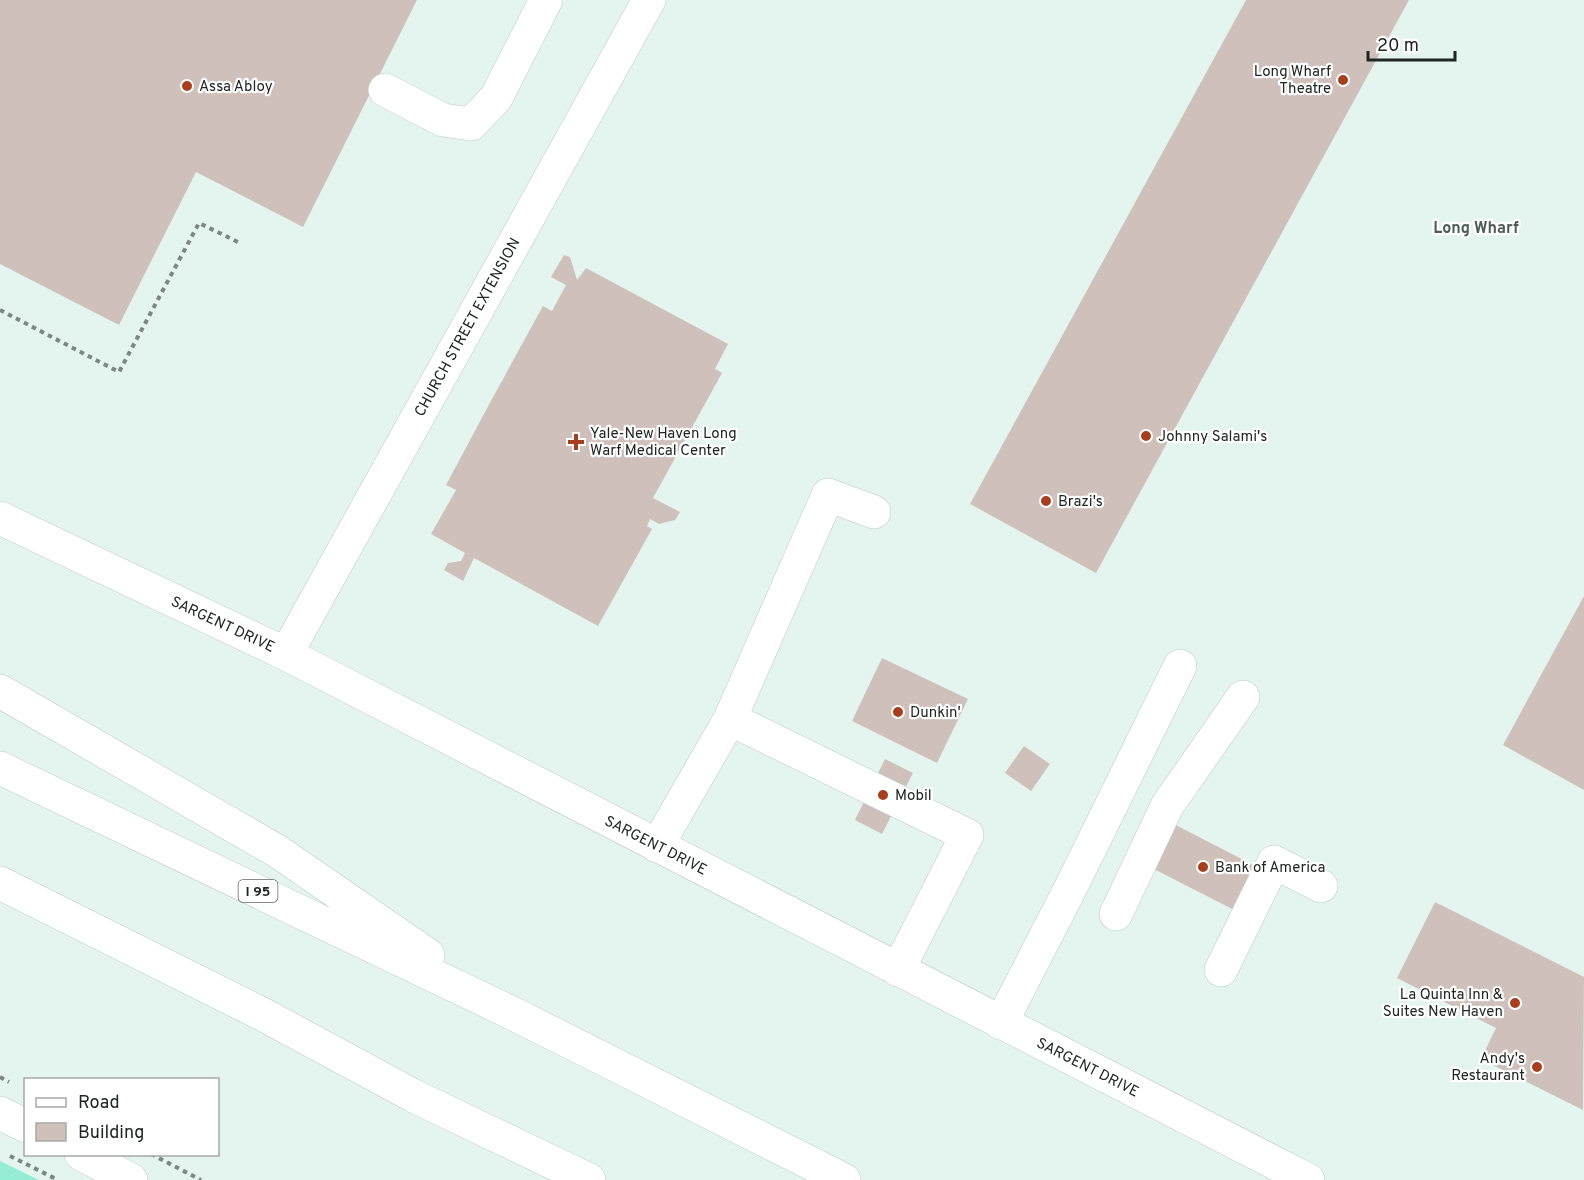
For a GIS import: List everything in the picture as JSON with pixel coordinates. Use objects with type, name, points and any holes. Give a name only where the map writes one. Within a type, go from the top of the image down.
[{"type":"main road","points":[[385,90],[443,120],[471,124],[496,98],[546,0]]},
{"type":"main road","name":"CHURCH STREET EXTENSION","points":[[286,654],[649,0]]},
{"type":"main road","points":[[657,846],[730,719],[828,495],[874,512]]},
{"type":"main road","name":"SARGENT DRIVE","points":[[0,518],[286,654],[1308,1180]]},
{"type":"main road","points":[[1001,1023],[1180,666]]},
{"type":"main road","points":[[0,692],[277,851],[516,1015]]},
{"type":"main road","points":[[1116,914],[1167,806],[1243,697]]},
{"type":"main road","points":[[730,719],[967,835],[898,970]]},
{"type":"main road","name":"I 95","points":[[0,768],[516,1015],[844,1180]]},
{"type":"main road","points":[[1221,970],[1274,862],[1321,886]]},
{"type":"main road","points":[[0,883],[262,1014],[414,1096],[589,1180]]},
{"type":"main road","points":[[414,1096],[544,1180]]},
{"type":"main road","points":[[0,1113],[24,1125]]},
{"type":"main road","points":[[83,1156],[130,1180]]},
{"type":"path","points":[[0,310],[119,372],[199,223],[240,243]]},
{"type":"path","points":[[9,1155],[58,1180]]},
{"type":"path","points":[[153,1156],[201,1180]]},
{"type":"green space","points":[[0,1161],[39,1180],[0,1180]]},
{"type":"building","name":"Assa Abloy","points":[[0,0],[417,0],[303,227],[196,172],[119,325],[0,264]]},
{"type":"building","points":[[1246,0],[1409,0],[1096,573],[970,504]]},
{"type":"building","name":"Yale-New Haven Long Warf Medical Center","points":[[564,255],[570,257],[577,280],[586,268],[728,344],[715,369],[722,373],[653,498],[680,512],[675,520],[659,524],[650,519],[647,526],[652,529],[598,626],[474,558],[463,581],[444,570],[448,563],[461,561],[465,553],[431,534],[456,490],[446,485],[492,399],[543,306],[552,311],[566,285],[551,277]]},
{"type":"building","points":[[1584,596],[1584,790],[1503,745]]},
{"type":"building","points":[[882,658],[968,699],[937,763],[852,721]]},
{"type":"building","points":[[1024,746],[1050,764],[1031,791],[1005,773]]},
{"type":"building","points":[[885,759],[913,773],[882,834],[855,820]]},
{"type":"building","name":"Bank of America","points":[[1166,820],[1263,870],[1240,913],[1144,864]]},
{"type":"building","name":"La Quinta Inn & Suites New Haven","points":[[1435,902],[1584,977],[1583,1110],[1481,1059],[1496,1028],[1397,978]]},
{"type":"place","name":"Long Wharf Theatre","points":[[1343,80]]},
{"type":"place","name":"Assa Abloy","points":[[187,86]]},
{"type":"place","name":"Johnny Salami's","points":[[1146,436]]},
{"type":"place","name":"Yale-New Haven Long Warf Medical Center","points":[[576,442]]},
{"type":"place","name":"Brazi's","points":[[1046,501]]},
{"type":"place","name":"Dunkin'","points":[[898,712]]},
{"type":"place","name":"Mobil","points":[[883,795]]},
{"type":"place","name":"Bank of America","points":[[1203,867]]},
{"type":"place","name":"La Quinta Inn & Suites New Haven","points":[[1515,1003]]},
{"type":"place","name":"Andy's Restaurant","points":[[1537,1067]]},
{"type":"district","name":"Long Wharf","points":[[1476,227]]}]
